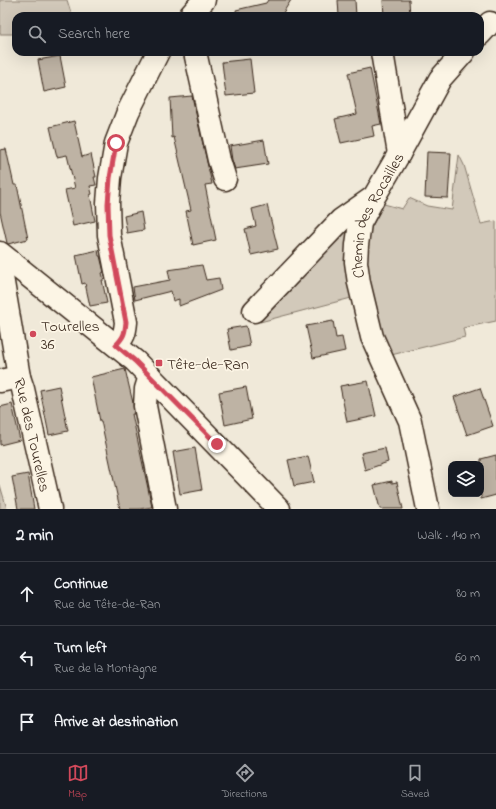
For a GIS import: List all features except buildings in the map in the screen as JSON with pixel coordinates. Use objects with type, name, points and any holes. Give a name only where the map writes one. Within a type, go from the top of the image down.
[{"type":"street","points":[[194,12],[204,0]]},
{"type":"street","points":[[116,345],[121,341],[125,334],[126,322],[109,235],[108,204],[110,178],[116,143],[128,112],[156,56]]},
{"type":"street","points":[[196,56],[219,160],[225,179]]},
{"type":"street","points":[[383,56],[400,154]]},
{"type":"street","name":"Chemin des Rocailles","points":[[428,509],[410,421],[372,337],[359,283],[356,262],[356,245],[360,223],[374,197],[400,154],[440,79],[460,56]]},
{"type":"street","points":[[254,311],[341,220],[374,197]]},
{"type":"street","points":[[0,253],[135,361],[279,509]]},
{"type":"street","name":"Rue des Tourelles","points":[[0,265],[10,379],[23,390],[50,509]]},
{"type":"street","points":[[150,376],[146,387],[145,406],[165,509]]},
{"type":"shaded area","points":[[0,0],[67,0],[71,12],[12,12],[12,34],[0,34]]},
{"type":"shaded area","points":[[459,155],[464,165],[481,224],[496,221],[496,321],[463,328],[465,337],[391,355],[380,327],[367,272],[366,246],[370,230],[384,204],[402,209],[409,198],[427,206],[452,210]]},
{"type":"shaded area","points":[[353,218],[355,297],[260,322],[261,310]]},
{"type":"shaded area","points":[[0,485],[7,509],[0,509]]},
{"type":"place","name":"Tourelles 36","points":[[33,334]]},
{"type":"place","name":"Tête-de-Ran","points":[[159,363]]},
{"type":"route","points":[[116,143],[110,178],[108,204],[109,235],[126,322],[125,334],[121,341],[116,345],[135,361],[217,444]]}]
